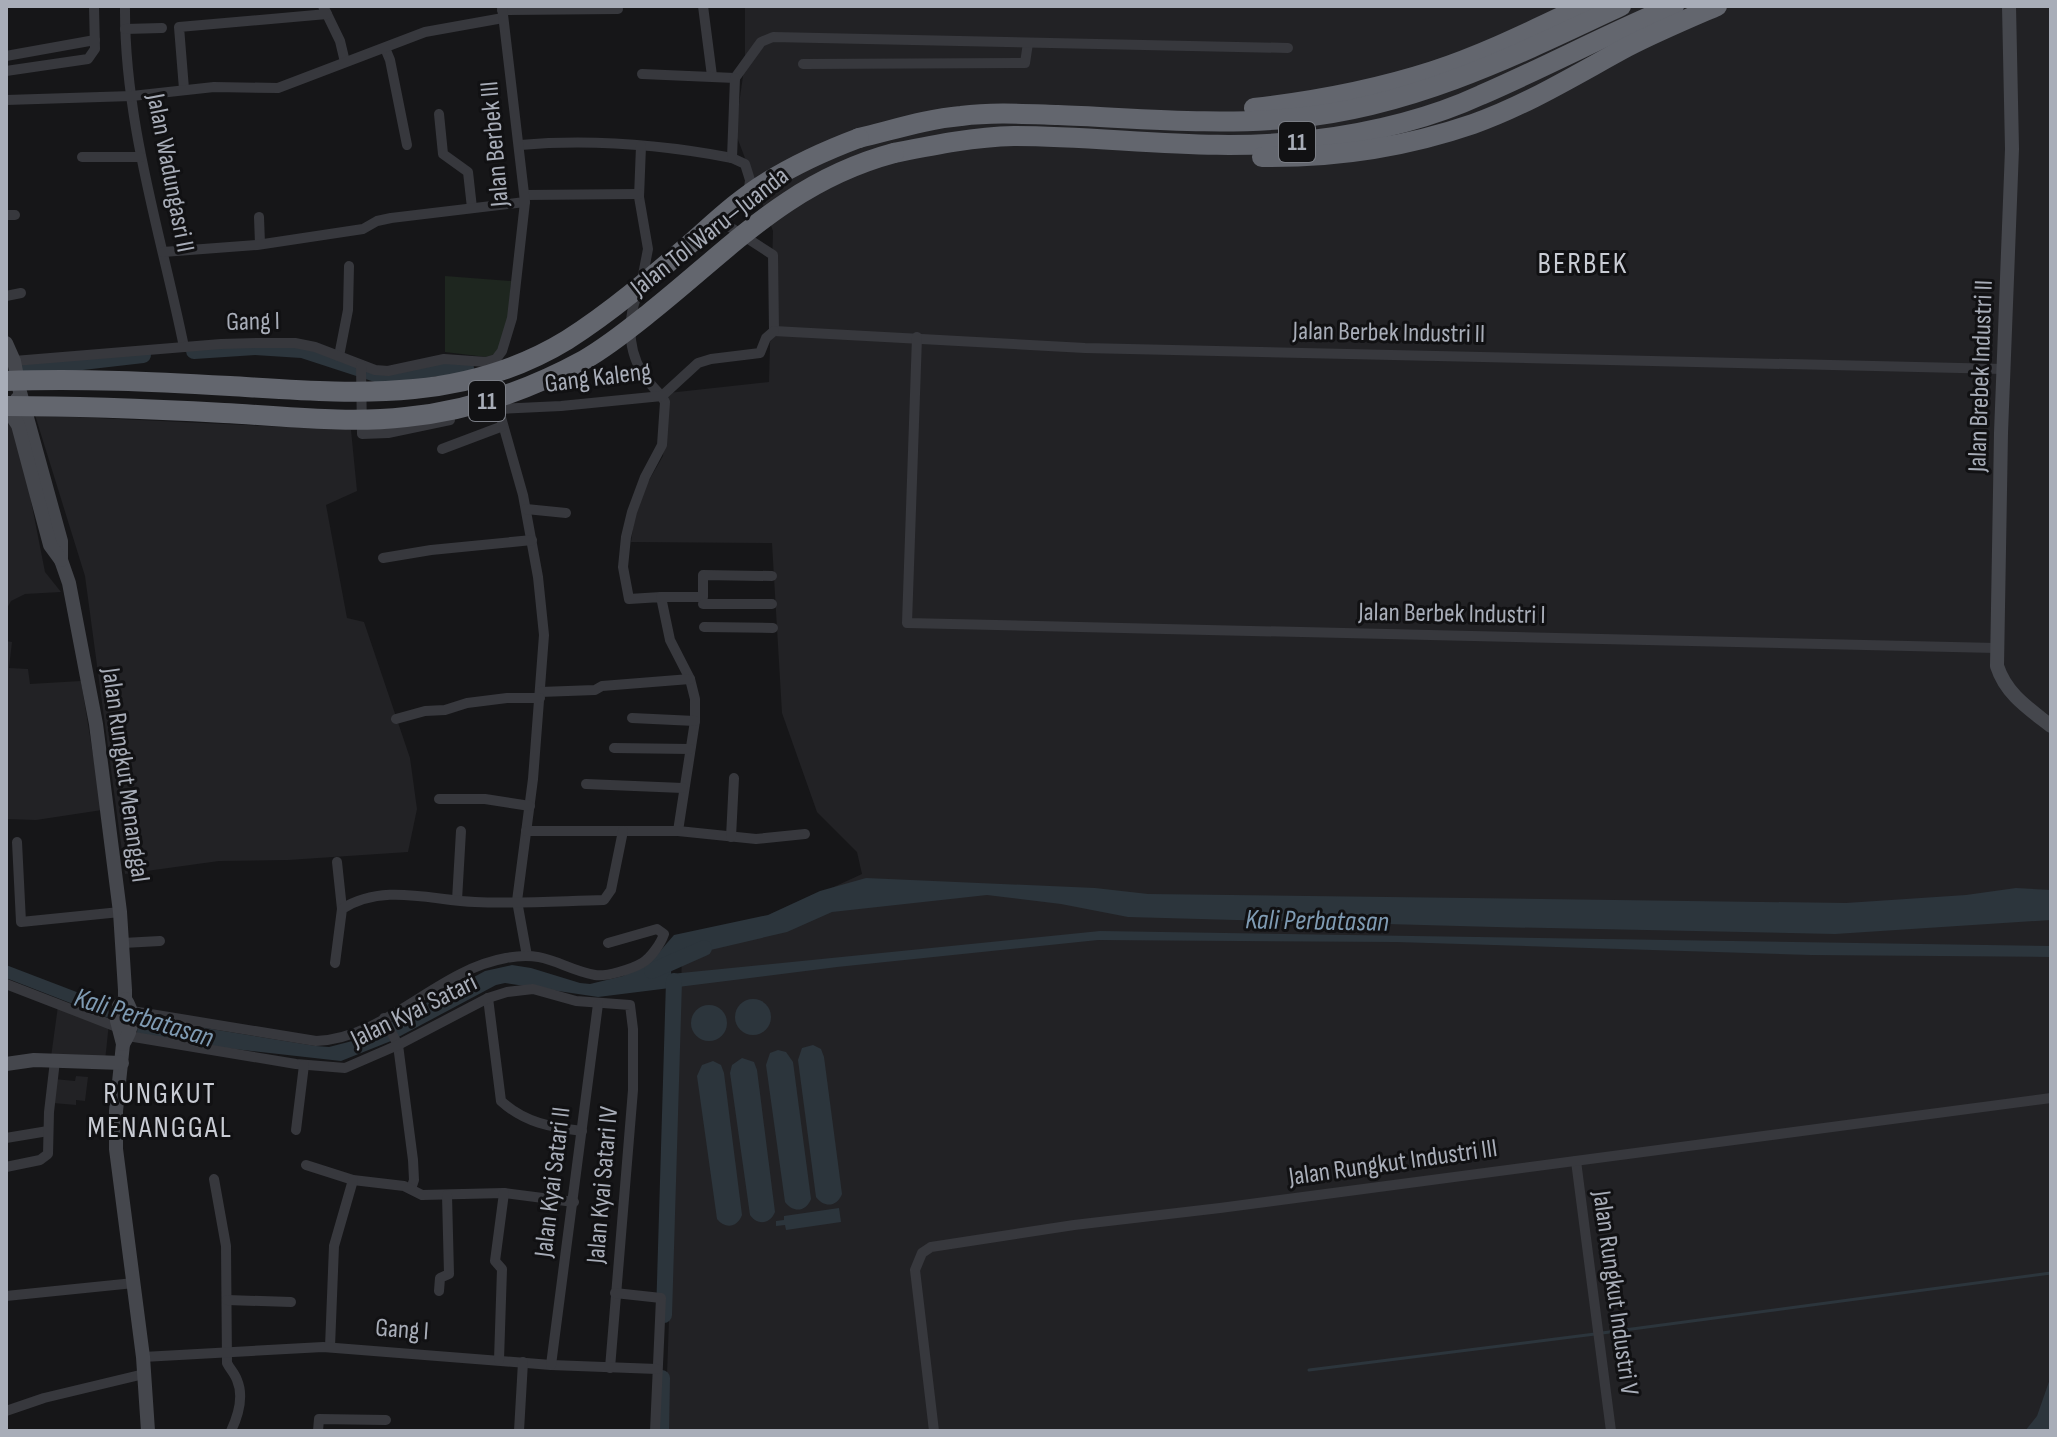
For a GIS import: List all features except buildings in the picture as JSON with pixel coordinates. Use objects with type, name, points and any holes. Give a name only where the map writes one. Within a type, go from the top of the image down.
[{"type":"highway","points":[[1537,28],[1568,6]]},
{"type":"highway","points":[[1034,115],[1097,110],[1233,111],[1312,101],[1435,70],[1584,6]]},
{"type":"highway","name":"Jalan Tol Waru–Juanda","points":[[11,389],[134,381],[367,392],[435,388],[469,381],[501,371],[565,341],[623,301],[764,183],[819,154],[859,138],[961,116],[1245,120],[1357,110],[1404,98],[1464,76],[1621,6]]},
{"type":"highway","name":"Jalan Tol Waru–Juanda","points":[[11,389],[136,409],[381,419],[464,408],[518,391],[586,359],[676,292],[776,208],[829,176],[865,161],[966,139],[1015,136],[1209,145],[1311,140],[1363,131],[1416,118],[1480,96],[1674,6]]},
{"type":"highway","points":[[1015,136],[1137,152],[1216,156],[1338,154],[1392,146],[1473,124],[1539,95],[1631,45],[1717,6]]},
{"type":"main road","name":"Jalan Brebek Industri II","points":[[2009,6],[2012,149],[2003,369],[1997,666],[2011,694],[2051,726]]},
{"type":"main road","points":[[6,343],[11,389]]},
{"type":"main road","name":"Jalan Rungkut Menanggal","points":[[11,389],[61,541],[61,560]]},
{"type":"main road","name":"Jalan Rungkut Menanggal","points":[[11,389],[50,545],[61,560],[69,583],[96,724],[123,943],[124,1023],[116,1111],[116,1149],[143,1357],[148,1431]]},
{"type":"main road","points":[[6,1064],[55,1061],[122,1063]]},
{"type":"street","points":[[6,71],[88,59],[95,49],[94,6]]},
{"type":"street","name":"Jalan Wadungasri II","points":[[125,6],[132,96],[141,157],[184,347]]},
{"type":"street","points":[[703,6],[712,76]]},
{"type":"street","points":[[6,100],[132,96],[184,89],[278,88],[425,32],[502,12],[618,9]]},
{"type":"street","points":[[184,89],[179,27],[325,10],[340,41],[345,62]]},
{"type":"street","name":"Jalan Berbek III","points":[[486,362],[496,359],[508,335],[525,198],[502,12]]},
{"type":"street","points":[[125,29],[162,28]]},
{"type":"street","points":[[732,158],[735,78],[761,42],[773,37],[1288,48]]},
{"type":"street","points":[[6,56],[95,40]]},
{"type":"street","points":[[803,64],[1025,63],[1028,43]]},
{"type":"street","points":[[385,48],[407,145]]},
{"type":"street","points":[[642,74],[735,78]]},
{"type":"street","points":[[439,114],[443,154],[467,169],[472,208]]},
{"type":"street","points":[[520,145],[549,142],[641,146],[732,158],[745,164],[749,188],[716,218],[773,255],[774,331]]},
{"type":"street","points":[[641,146],[639,194],[648,249],[646,270],[631,312],[629,334],[638,365],[665,402],[662,445],[645,477],[632,512],[623,567],[629,599],[661,597],[772,604]]},
{"type":"street","points":[[82,157],[141,157]]},
{"type":"street","points":[[163,252],[260,244],[363,229],[391,218],[525,198],[639,194]]},
{"type":"street","points":[[259,217],[260,244]]},
{"type":"street","points":[[339,356],[348,310],[349,266]]},
{"type":"street","points":[[6,296],[21,293]]},
{"type":"street","name":"Jalan Berbek Industri II","points":[[774,331],[1085,348],[2003,369]]},
{"type":"street","name":"Gang Kaleng","points":[[361,367],[362,434],[407,430],[498,408],[561,406],[662,396],[698,363],[760,353],[766,338],[774,331]]},
{"type":"street","name":"Jalan Berbek Industri I","points":[[917,337],[907,623],[1996,648]]},
{"type":"street","name":"Gang I","points":[[11,389],[184,347],[295,343],[315,347],[361,367],[388,371],[444,359],[486,362]]},
{"type":"street","points":[[486,362],[526,509],[544,635],[530,806],[517,901],[527,956]]},
{"type":"street","points":[[442,449],[503,426]]},
{"type":"street","points":[[526,509],[566,513]]},
{"type":"street","points":[[383,558],[532,540]]},
{"type":"street","points":[[772,576],[703,575],[703,601],[704,629],[773,628]]},
{"type":"street","points":[[661,597],[670,640],[690,679],[695,699],[695,721],[678,831]]},
{"type":"street","points":[[396,719],[467,703],[595,690],[602,686],[690,679]]},
{"type":"street","points":[[632,718],[695,721]]},
{"type":"street","points":[[614,748],[690,749]]},
{"type":"street","points":[[731,837],[734,778]]},
{"type":"street","points":[[586,784],[683,788]]},
{"type":"street","points":[[439,799],[485,799],[530,806]]},
{"type":"street","points":[[457,900],[461,831]]},
{"type":"street","points":[[526,831],[678,831],[774,839],[805,834]]},
{"type":"street","points":[[342,909],[370,897],[410,894],[457,900],[604,900],[611,890],[623,831]]},
{"type":"street","points":[[17,842],[21,922],[120,912]]},
{"type":"street","points":[[335,963],[342,909],[337,862]]},
{"type":"street","points":[[6,984],[124,1023],[316,1041],[341,1039],[385,1021],[478,966],[499,959],[527,956],[559,961],[595,975],[603,975],[643,963],[664,934],[657,929],[608,943]]},
{"type":"street","points":[[123,943],[160,941]]},
{"type":"street","name":"Jalan Kyai Satari","points":[[124,1023],[304,1065],[348,1067],[488,998],[533,989],[576,1001],[627,1003],[631,1007]]},
{"type":"street","points":[[488,998],[501,1101],[517,1114],[540,1125],[582,1131]]},
{"type":"street","name":"Jalan Kyai Satari II","points":[[551,1365],[598,1004]]},
{"type":"street","name":"Jalan Kyai Satari IV","points":[[610,1368],[633,1090],[631,1007]]},
{"type":"street","points":[[385,1021],[397,1043],[413,1160],[411,1189]]},
{"type":"street","points":[[6,1167],[48,1154],[55,1061]]},
{"type":"street","points":[[296,1130],[304,1065]]},
{"type":"street","name":"Jalan Rungkut Industri III","points":[[934,1431],[915,1270],[922,1253],[931,1247],[1058,1227],[2051,1098]]},
{"type":"street","points":[[6,1138],[48,1131]]},
{"type":"street","name":"Jalan Rungkut Industri V","points":[[1576,1161],[1611,1431]]},
{"type":"street","points":[[306,1165],[353,1180],[411,1189],[422,1195],[504,1193],[574,1202]]},
{"type":"street","points":[[214,1179],[226,1246],[226,1352],[228,1366],[237,1378],[240,1394],[240,1405],[231,1431]]},
{"type":"street","points":[[330,1347],[334,1246],[353,1180]]},
{"type":"street","points":[[499,1360],[502,1269],[495,1261],[504,1193]]},
{"type":"street","points":[[439,1291],[441,1277],[449,1274],[447,1195]]},
{"type":"street","points":[[6,1296],[134,1283]]},
{"type":"street","points":[[615,1293],[661,1298],[655,1431]]},
{"type":"street","points":[[227,1300],[291,1302]]},
{"type":"street","name":"Gang I","points":[[143,1357],[330,1347],[551,1365],[657,1369]]},
{"type":"street","points":[[519,1431],[523,1362]]},
{"type":"street","points":[[6,1411],[44,1398],[144,1374]]},
{"type":"street","points":[[318,1425],[386,1420]]},
{"type":"shaded area","points":[[745,6],[2051,6],[2051,1431],[665,1431],[682,957],[862,874],[857,852],[817,812],[782,713],[772,543],[631,542],[637,501],[663,456],[668,393],[769,382],[773,231],[735,132],[745,62]]},
{"type":"shaded area","points":[[445,276],[511,281],[507,333],[495,354],[486,357],[445,352]]},
{"type":"shaded area","points":[[6,414],[14,414],[45,572],[61,592],[25,594],[11,601],[6,610]]},
{"type":"shaded area","points":[[35,415],[351,430],[357,491],[326,505],[347,618],[364,622],[410,758],[417,809],[408,852],[219,861],[125,874],[85,576]]},
{"type":"shaded area","points":[[6,641],[12,642],[9,668],[28,669],[30,684],[81,681],[102,810],[36,820],[6,819]]},
{"type":"shaded area","points":[[58,1006],[109,1023],[105,1061],[51,1057]]},
{"type":"shaded area","points":[[76,1076],[88,1077],[85,1101],[76,1100],[76,1105],[53,1103],[54,1079],[75,1081]]},
{"type":"water","name":"Kali Perbatasan","points":[[866,878],[1095,888],[1148,894],[1846,903],[1966,895],[2016,888],[2051,890],[2051,920],[1835,934],[1495,927],[1128,917],[1061,904],[987,895],[832,912],[787,932],[672,959],[671,974],[1100,931],[2051,946],[2051,957],[1811,955],[1396,942],[1098,940],[837,967],[598,997],[505,983],[391,1041],[341,1061],[208,1046],[137,1033],[138,1017],[329,1047],[360,1039],[485,971],[512,965],[590,984],[623,976],[655,957],[674,935],[768,915],[820,891]]},
{"type":"water","name":"Kali Perbatasan","points":[[6,965],[108,1004],[109,1018],[6,978]]},
{"type":"water","points":[[753,999],[766,1004],[771,1017],[766,1030],[753,1035],[740,1030],[735,1017],[740,1004]]},
{"type":"water","points":[[709,1005],[722,1010],[727,1023],[722,1036],[709,1041],[696,1036],[691,1023],[696,1010]]},
{"type":"water","points":[[813,1045],[821,1049],[824,1057],[842,1194],[837,1202],[830,1204],[816,1197],[798,1060],[802,1048]]},
{"type":"water","points":[[778,1050],[786,1052],[793,1062],[811,1199],[799,1210],[785,1202],[766,1065],[770,1053]]},
{"type":"water","points":[[742,1058],[754,1062],[757,1070],[775,1212],[764,1222],[750,1215],[730,1073],[732,1065]]},
{"type":"water","points":[[713,1061],[721,1065],[724,1073],[742,1215],[731,1226],[717,1219],[697,1076],[702,1065]]},
{"type":"water","points":[[839,1208],[841,1222],[786,1230],[785,1225],[776,1226],[776,1221],[784,1220],[784,1216]]},
{"type":"water","points":[[2051,1376],[2051,1428],[2025,1431],[2037,1416]]},
{"type":"waterway","points":[[194,351],[255,347],[302,350],[391,379],[435,368],[466,368]]},
{"type":"waterway","points":[[21,369],[143,355]]},
{"type":"waterway","name":"Kali Perbatasan","points":[[652,971],[704,948]]},
{"type":"waterway","points":[[664,1315],[674,981]]},
{"type":"waterway","points":[[1602,1333],[2051,1273]]},
{"type":"waterway","points":[[1309,1370],[1595,1334]]},
{"type":"waterway","points":[[661,1431],[662,1378]]},
{"type":"district","name":"BERBEK","points":[[1583,264]]},
{"type":"district","name":"RUNGKUT MENANGGAL","points":[[160,1111]]}]
